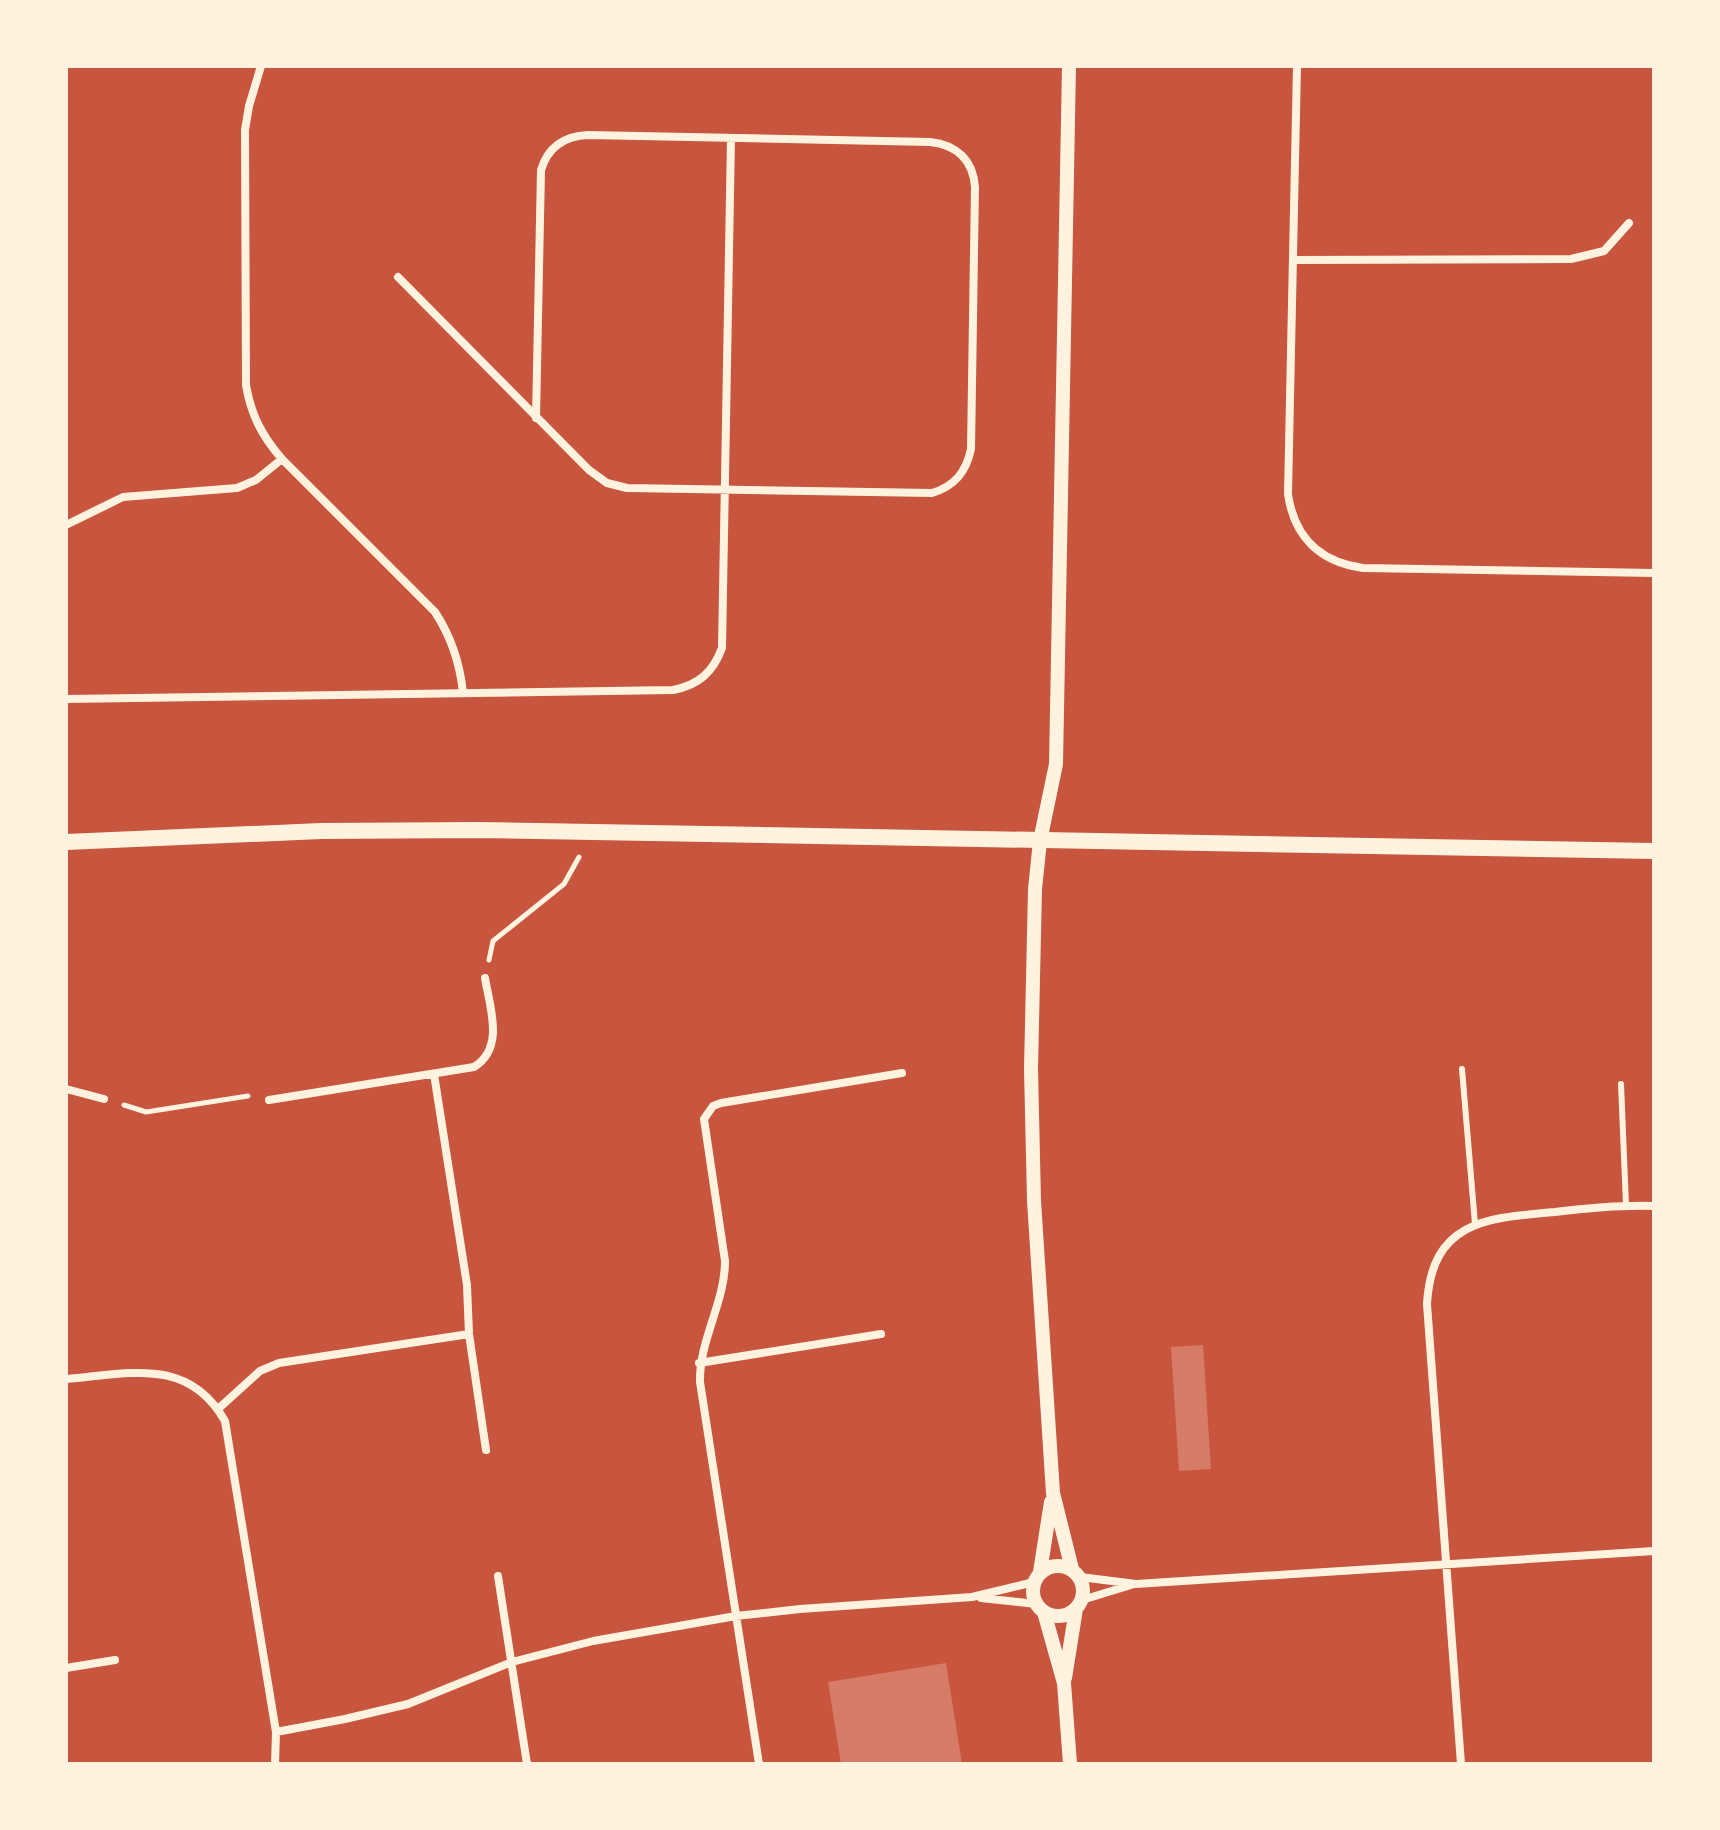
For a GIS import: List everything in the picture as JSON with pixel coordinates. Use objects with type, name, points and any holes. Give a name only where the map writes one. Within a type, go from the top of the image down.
[{"type":"main road","points":[[66,842],[321,831],[594,832],[1654,851]]},
{"type":"street","points":[[261,66],[245,130],[246,385],[254,419],[266,441],[282,459],[435,612],[458,659],[463,693]]},
{"type":"street","points":[[1064,1683],[1084,1588],[1076,1573],[1053,1493],[1034,1201],[1031,1069],[1035,889],[1040,841],[1056,764],[1069,66]]},
{"type":"street","points":[[1297,66],[1288,494],[1295,523],[1313,548],[1345,566],[1654,573]]},
{"type":"street","points":[[398,277],[536,418],[589,470],[607,483],[627,488],[932,493],[943,489],[961,475],[971,449],[975,187],[969,162],[952,147],[941,143],[575,136],[555,145],[544,161],[541,181],[536,418]]},
{"type":"street","points":[[66,699],[673,690],[699,682],[717,661],[722,648],[731,138]]},
{"type":"street","points":[[1293,260],[1571,259],[1604,251],[1629,223]]},
{"type":"street","points":[[66,525],[123,497],[237,488],[256,480],[282,459]]},
{"type":"street","points":[[269,1100],[474,1067],[488,1055],[494,1038],[485,978]]},
{"type":"street","points":[[759,1764],[700,1382],[699,1363],[725,1278],[705,1128],[707,1112],[721,1103],[902,1073]]},
{"type":"street","points":[[434,1074],[467,1285],[469,1334],[486,1450]]},
{"type":"street","points":[[66,1089],[104,1099]]},
{"type":"street","points":[[1461,1764],[1427,1304],[1428,1284],[1434,1265],[1458,1234],[1496,1217],[1626,1205],[1654,1206]]},
{"type":"street","points":[[218,1409],[260,1371],[279,1363],[469,1334]]},
{"type":"street","points":[[699,1363],[881,1334]]},
{"type":"street","points":[[66,1379],[156,1372],[171,1375],[198,1388],[218,1409],[229,1434],[276,1732],[275,1764]]},
{"type":"street","points":[[1053,1493],[1033,1593],[1064,1683],[1070,1764]]},
{"type":"street","points":[[276,1732],[408,1704],[512,1662],[593,1641],[736,1616],[972,1597],[1037,1577],[1050,1566],[1062,1565],[1076,1573],[1136,1584],[1654,1551]]},
{"type":"street","points":[[498,1576],[527,1764]]},
{"type":"street","points":[[972,1597],[1040,1608],[1055,1616],[1066,1615],[1079,1604],[1136,1584]]},
{"type":"street","points":[[66,1668],[115,1660]]},
{"type":"lane","points":[[1462,1069],[1475,1224]]},
{"type":"lane","points":[[1621,1084],[1626,1205]]},
{"type":"path","points":[[485,978],[493,941],[564,884],[594,832]]},
{"type":"path","points":[[104,1099],[146,1112],[254,1095],[269,1100]]},
{"type":"building","points":[[1203,1345],[1211,1469],[1179,1471],[1171,1347]]},
{"type":"building","points":[[946,1663],[962,1764],[841,1764],[828,1682]]}]
